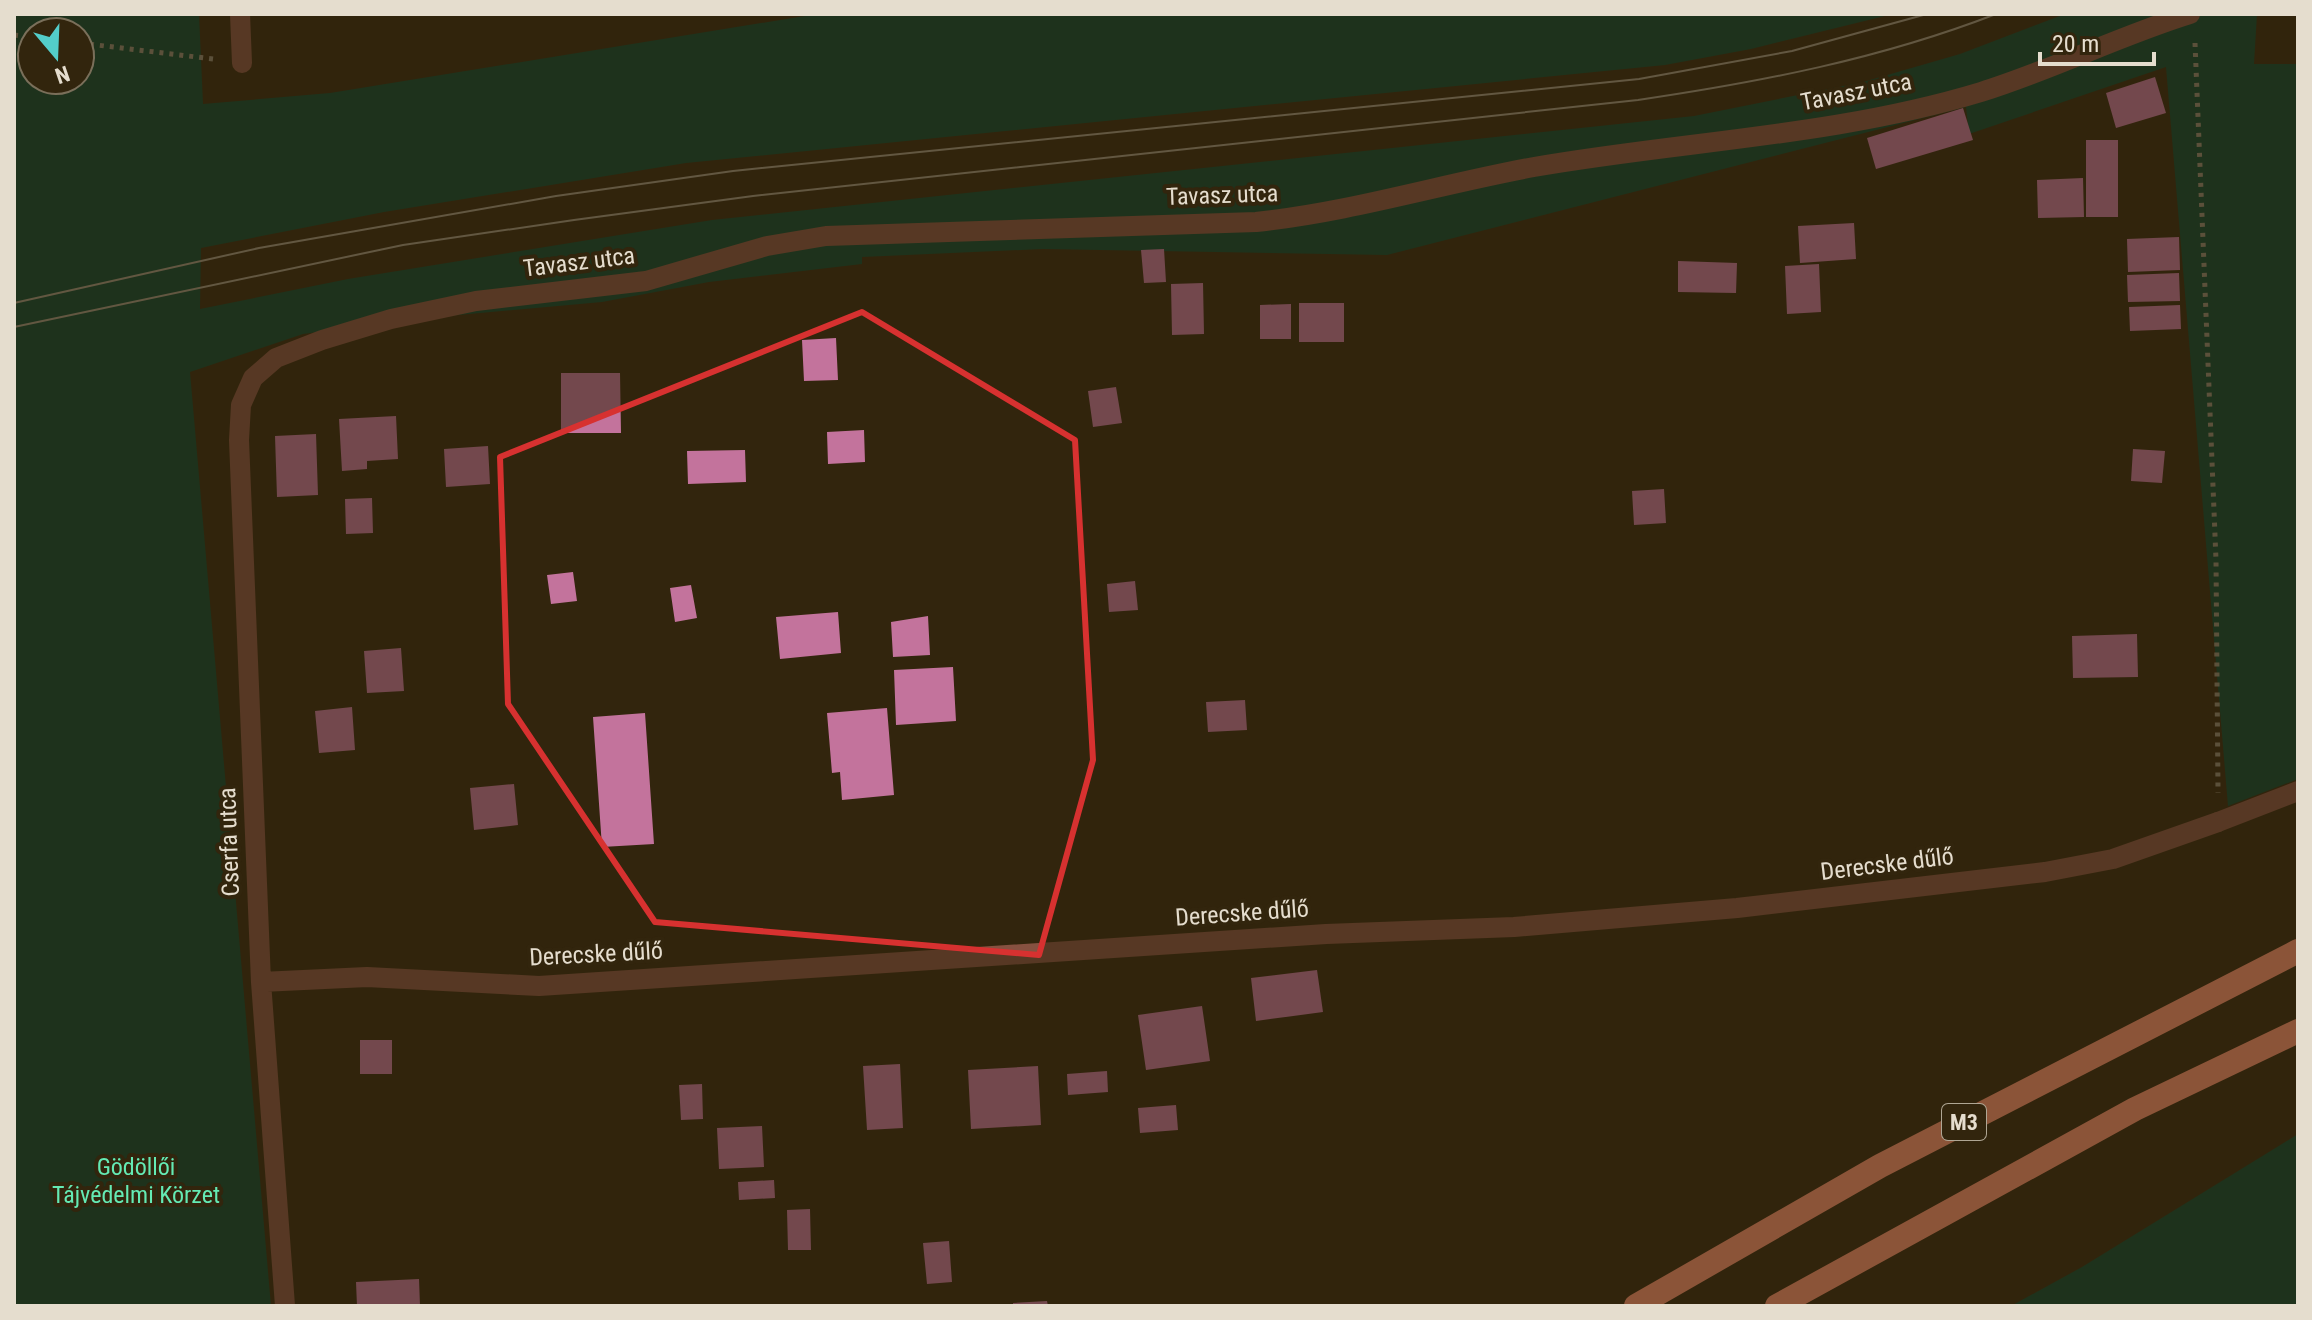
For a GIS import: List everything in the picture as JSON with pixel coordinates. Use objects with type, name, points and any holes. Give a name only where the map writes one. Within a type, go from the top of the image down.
[{"type":"highway","name":"M3","points":[[1636,1306],[1880,1166],[2298,951]]},
{"type":"highway","points":[[1777,1306],[2135,1109],[2298,1031]]},
{"type":"street","points":[[240,14],[242,63]]},
{"type":"street","name":"Tavasz utca","points":[[253,378],[276,358],[391,319],[476,301],[646,281],[767,246],[826,236],[1256,222],[1311,216],[1533,168],[1748,139],[1865,119],[1979,92],[2051,67],[2134,31],[2193,22]]},
{"type":"street","name":"Cserfa utca","points":[[253,378],[241,405],[239,440],[261,982],[285,1306]]},
{"type":"street","name":"Derecske dűlő","points":[[261,982],[367,977],[539,986],[1326,934],[1514,927],[1737,908],[2045,872],[2113,859],[2298,791]]},
{"type":"path","points":[[2193,22],[2216,560],[2218,822]]},
{"type":"path","points":[[96,45],[242,63]]},
{"type":"highlighted area","points":[[862,312],[1075,440],[1093,760],[1039,955],[655,922],[508,704],[500,457]]},
{"type":"green space","name":"Gödöllői Tájvédelmi Körzet","points":[[14,14],[199,14],[203,104],[330,93],[817,14],[1893,14],[1751,49],[1665,65],[686,163],[384,212],[201,248],[200,309],[348,279],[712,220],[1694,116],[1863,82],[1960,54],[2065,14],[2257,14],[2254,64],[2298,64],[2298,779],[2228,806],[2166,67],[1969,134],[1966,107],[1387,255],[1043,249],[862,257],[862,264],[709,282],[602,302],[415,319],[303,334],[190,372],[271,1306],[14,1306]]},
{"type":"green space","points":[[2298,1134],[2298,1306],[2011,1306],[2082,1267]]},
{"type":"building","points":[[2155,77],[2166,113],[2116,128],[2106,93]]},
{"type":"building","points":[[1963,108],[1973,140],[1876,169],[1867,138]]},
{"type":"building","points":[[2086,140],[2118,140],[2118,217],[2086,217]]},
{"type":"building","points":[[2083,178],[2084,217],[2038,218],[2037,180]]},
{"type":"building","points":[[1854,223],[1856,259],[1800,263],[1798,226]]},
{"type":"building","points":[[2179,237],[2180,270],[2128,272],[2127,239]]},
{"type":"building","points":[[1164,249],[1166,282],[1144,283],[1141,250]]},
{"type":"building","points":[[1678,261],[1737,263],[1736,293],[1678,292]]},
{"type":"building","points":[[1819,264],[1821,312],[1787,314],[1785,266]]},
{"type":"building","points":[[2179,273],[2180,301],[2128,302],[2127,275]]},
{"type":"building","points":[[1203,283],[1204,334],[1172,335],[1171,284]]},
{"type":"building","points":[[1299,303],[1344,303],[1344,342],[1299,342]]},
{"type":"building","points":[[1291,304],[1291,339],[1260,339],[1260,305]]},
{"type":"building","points":[[2180,305],[2181,329],[2130,331],[2129,307]]},
{"type":"building","points":[[836,338],[838,380],[804,381],[802,340]]},
{"type":"building","points":[[561,373],[620,373],[621,433],[561,433]]},
{"type":"building","points":[[1116,387],[1122,423],[1093,427],[1088,391]]},
{"type":"building","points":[[396,416],[398,459],[367,461],[367,469],[342,471],[339,419]]},
{"type":"building","points":[[864,430],[865,462],[828,464],[827,432]]},
{"type":"building","points":[[316,434],[318,495],[277,497],[275,436]]},
{"type":"building","points":[[488,446],[490,484],[446,487],[444,449]]},
{"type":"building","points":[[2133,449],[2165,451],[2162,483],[2131,481]]},
{"type":"building","points":[[745,450],[746,482],[688,484],[687,451]]},
{"type":"building","points":[[1664,489],[1666,523],[1634,525],[1632,491]]},
{"type":"building","points":[[372,498],[373,533],[346,534],[345,499]]},
{"type":"building","points":[[573,572],[577,601],[551,604],[547,575]]},
{"type":"building","points":[[1135,581],[1138,610],[1109,612],[1107,584]]},
{"type":"building","points":[[691,585],[697,618],[675,622],[670,588]]},
{"type":"building","points":[[838,612],[841,653],[780,659],[776,617]]},
{"type":"building","points":[[928,616],[930,655],[893,657],[891,622]]},
{"type":"building","points":[[2137,634],[2138,677],[2073,678],[2072,636]]},
{"type":"building","points":[[401,648],[404,691],[367,693],[364,651]]},
{"type":"building","points":[[953,667],[956,721],[896,725],[894,670]]},
{"type":"building","points":[[1245,700],[1247,730],[1208,732],[1206,702]]},
{"type":"building","points":[[352,707],[355,750],[319,753],[315,711]]},
{"type":"building","points":[[887,708],[894,795],[842,800],[840,772],[832,773],[827,713]]},
{"type":"building","points":[[645,713],[654,844],[602,847],[593,717]]},
{"type":"building","points":[[514,784],[518,825],[474,830],[470,788]]},
{"type":"building","points":[[1317,970],[1323,1012],[1256,1021],[1251,978]]},
{"type":"building","points":[[1202,1006],[1210,1061],[1146,1070],[1138,1015]]},
{"type":"building","points":[[360,1040],[392,1040],[392,1074],[360,1074]]},
{"type":"building","points":[[900,1064],[903,1128],[867,1130],[863,1066]]},
{"type":"building","points":[[1038,1066],[1041,1125],[971,1129],[968,1070]]},
{"type":"building","points":[[1107,1071],[1108,1092],[1068,1095],[1067,1074]]},
{"type":"building","points":[[702,1084],[703,1119],[681,1120],[679,1085]]},
{"type":"building","points":[[1176,1105],[1178,1130],[1140,1133],[1138,1108]]},
{"type":"building","points":[[762,1126],[764,1167],[719,1169],[717,1128]]},
{"type":"building","points":[[774,1180],[775,1198],[739,1200],[738,1182]]},
{"type":"building","points":[[810,1209],[811,1250],[788,1250],[787,1210]]},
{"type":"building","points":[[949,1241],[952,1282],[927,1284],[923,1243]]},
{"type":"building","points":[[419,1279],[420,1306],[357,1306],[356,1282]]},
{"type":"building","points":[[1047,1301],[1048,1306],[1013,1306],[1013,1303]]},
{"type":"tram line","points":[[14,303],[259,248],[556,196],[733,171],[1639,79],[1792,51],[1927,14]]},
{"type":"tram line","points":[[14,327],[403,245],[574,220],[753,196],[1684,93],[1774,77],[1864,56],[1996,14]]}]
